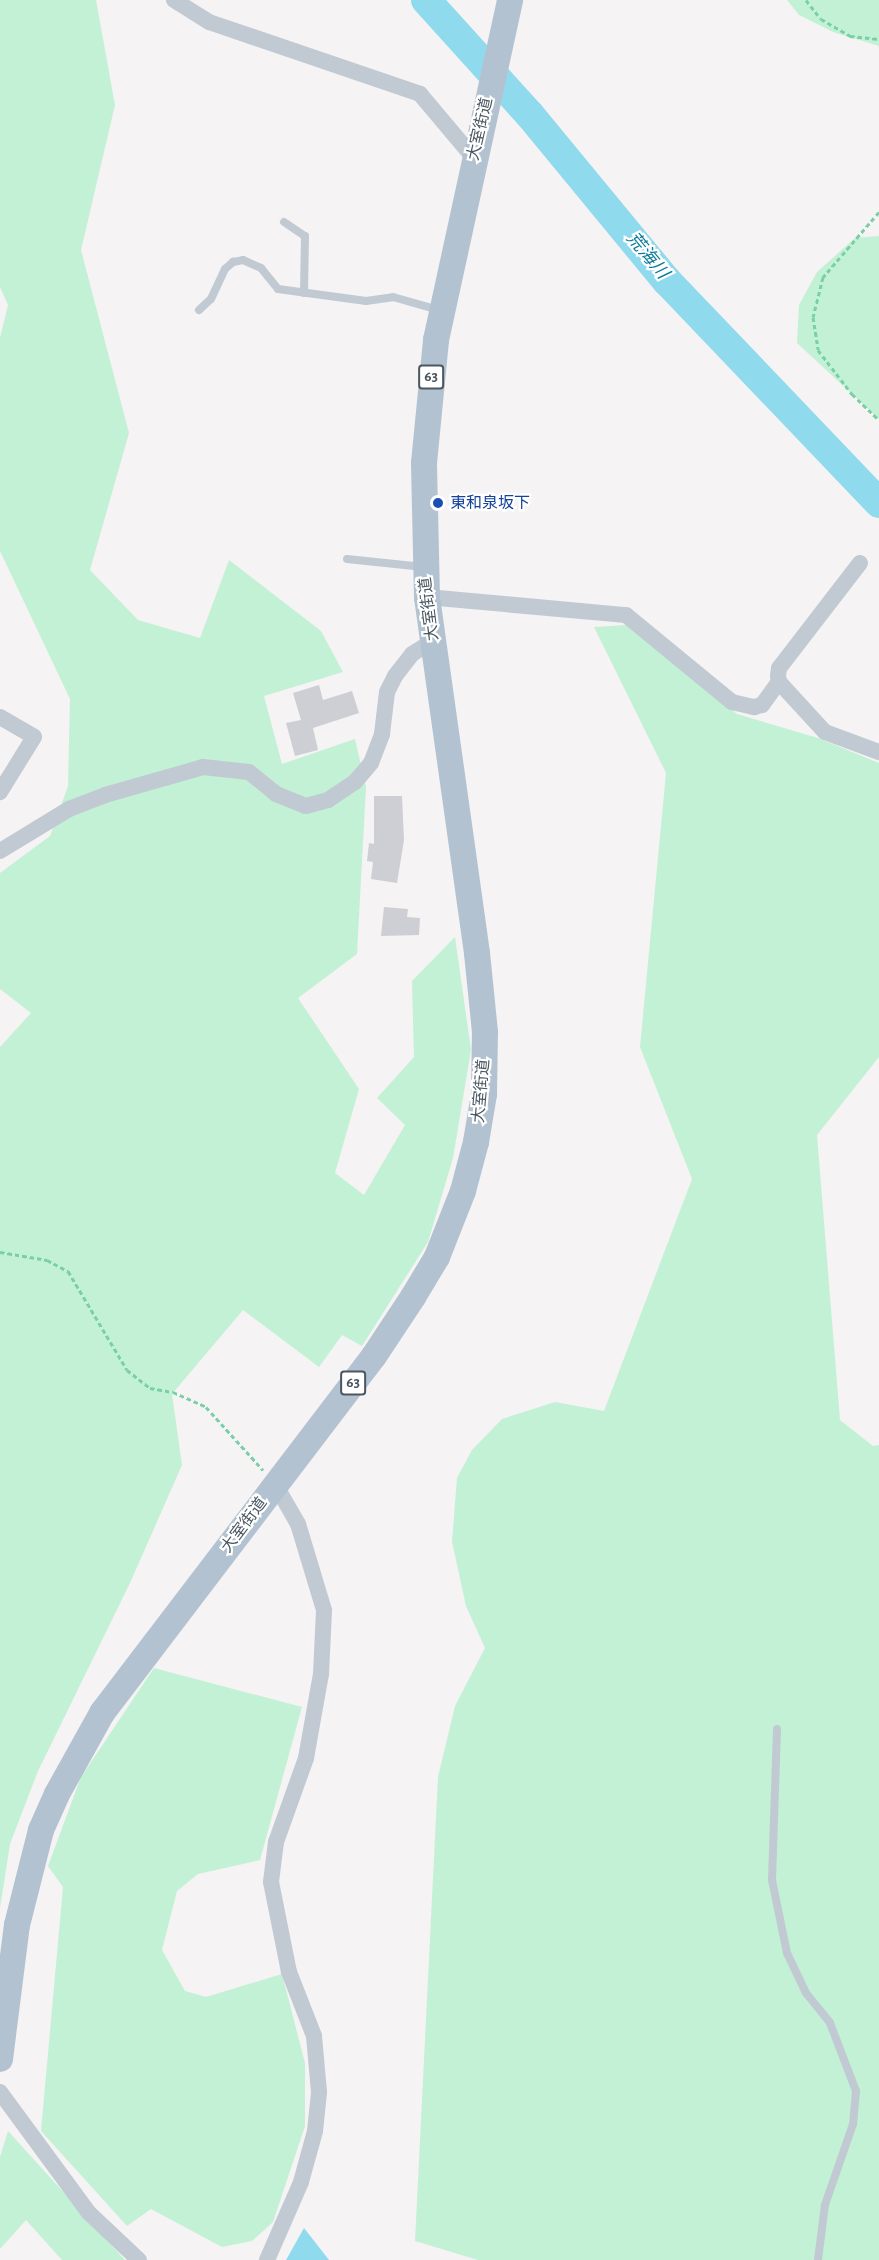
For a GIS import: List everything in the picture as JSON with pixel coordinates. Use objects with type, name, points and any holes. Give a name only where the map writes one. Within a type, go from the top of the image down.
[{"type":"main road","name":"大室街道","points":[[0,2059],[17,1925],[41,1830],[57,1794],[102,1713],[374,1356],[431,1268],[463,1191],[476,1142],[484,1094],[482,1004],[427,597],[425,567],[426,420],[442,311],[473,157],[510,2]]},
{"type":"street","points":[[174,0],[209,22],[420,94],[473,157]]},
{"type":"street","points":[[427,597],[626,615],[732,702],[754,707],[762,705],[779,682],[779,668],[860,563]]},
{"type":"street","points":[[0,851],[78,806],[202,767],[249,772],[276,795],[306,806],[328,800],[355,782],[371,763],[381,734],[387,692],[395,676],[412,654],[433,641]]},
{"type":"street","points":[[779,682],[825,732],[879,752]]},
{"type":"street","points":[[0,717],[34,736],[0,792]]},
{"type":"street","points":[[267,2260],[301,2182],[315,2132],[318,2063],[314,2036],[289,1972],[271,1882],[276,1842],[306,1758],[321,1674],[324,1610],[298,1524],[275,1484]]},
{"type":"street","points":[[0,2092],[88,2212],[139,2260]]},
{"type":"lane","points":[[284,222],[305,237],[304,293]]},
{"type":"lane","points":[[200,310],[211,299],[225,269],[233,262],[243,260],[261,268],[278,289],[366,301],[393,297],[442,311]]},
{"type":"lane","points":[[347,559],[425,567]]},
{"type":"lane","points":[[777,1729],[772,1880],[787,1953],[806,1993],[830,2023],[856,2091],[853,2124],[825,2205],[818,2260]]},
{"type":"path","points":[[806,0],[821,19],[850,36],[879,39]]},
{"type":"path","points":[[879,212],[823,277],[813,317],[818,350],[852,394],[879,420]]},
{"type":"path","points":[[0,1252],[47,1260],[68,1271],[127,1370],[150,1388],[173,1392],[206,1407],[275,1484]]},
{"type":"green space","points":[[0,0],[96,0],[115,105],[81,250],[129,433],[90,570],[138,620],[200,638],[229,560],[321,631],[343,672],[264,696],[282,764],[355,739],[366,787],[357,954],[298,998],[359,1089],[335,1173],[364,1195],[405,1125],[377,1098],[414,1057],[412,981],[455,937],[471,1050],[453,1158],[428,1242],[362,1346],[342,1335],[319,1367],[243,1310],[172,1394],[182,1465],[130,1583],[38,1771],[10,1844],[0,1908],[0,1047],[31,1013],[0,989],[0,873],[50,836],[68,786],[70,699],[0,551],[0,338],[8,305],[0,287]]},
{"type":"green space","points":[[787,0],[879,0],[879,46],[833,32],[799,15]]},
{"type":"green space","points":[[879,236],[879,419],[797,343],[799,305],[817,272],[855,238]]},
{"type":"green space","points":[[626,625],[737,714],[818,738],[879,763],[879,1057],[817,1135],[840,1420],[873,1446],[879,1445],[879,2260],[478,2260],[415,2241],[438,1777],[455,1706],[485,1648],[466,1606],[452,1542],[457,1478],[472,1450],[502,1419],[555,1402],[604,1411],[692,1179],[640,1047],[666,773],[594,627]]},
{"type":"green space","points":[[154,1668],[302,1707],[260,1860],[198,1874],[177,1891],[162,1950],[185,1991],[206,1997],[282,1974],[305,2063],[305,2126],[273,2222],[252,2241],[222,2247],[151,2209],[127,2226],[41,2131],[63,1887],[48,1866],[81,1777]]},
{"type":"green space","points":[[8,2131],[125,2260],[62,2260],[26,2220],[0,2249],[0,2157]]},
{"type":"water","points":[[304,2228],[329,2260],[286,2260]]},
{"type":"building","points":[[319,685],[323,700],[352,691],[359,713],[313,728],[318,750],[295,756],[286,723],[301,720],[293,693]]},
{"type":"building","points":[[374,796],[402,796],[404,840],[397,883],[371,879],[373,862],[367,861],[369,843],[374,844]]},
{"type":"building","points":[[384,907],[408,909],[407,917],[420,918],[419,935],[381,936]]},
{"type":"waterway","name":"荒海川","points":[[426,0],[530,115],[667,281],[879,503]]},
{"type":"place","name":"東和泉坂下","points":[[438,503]]}]
